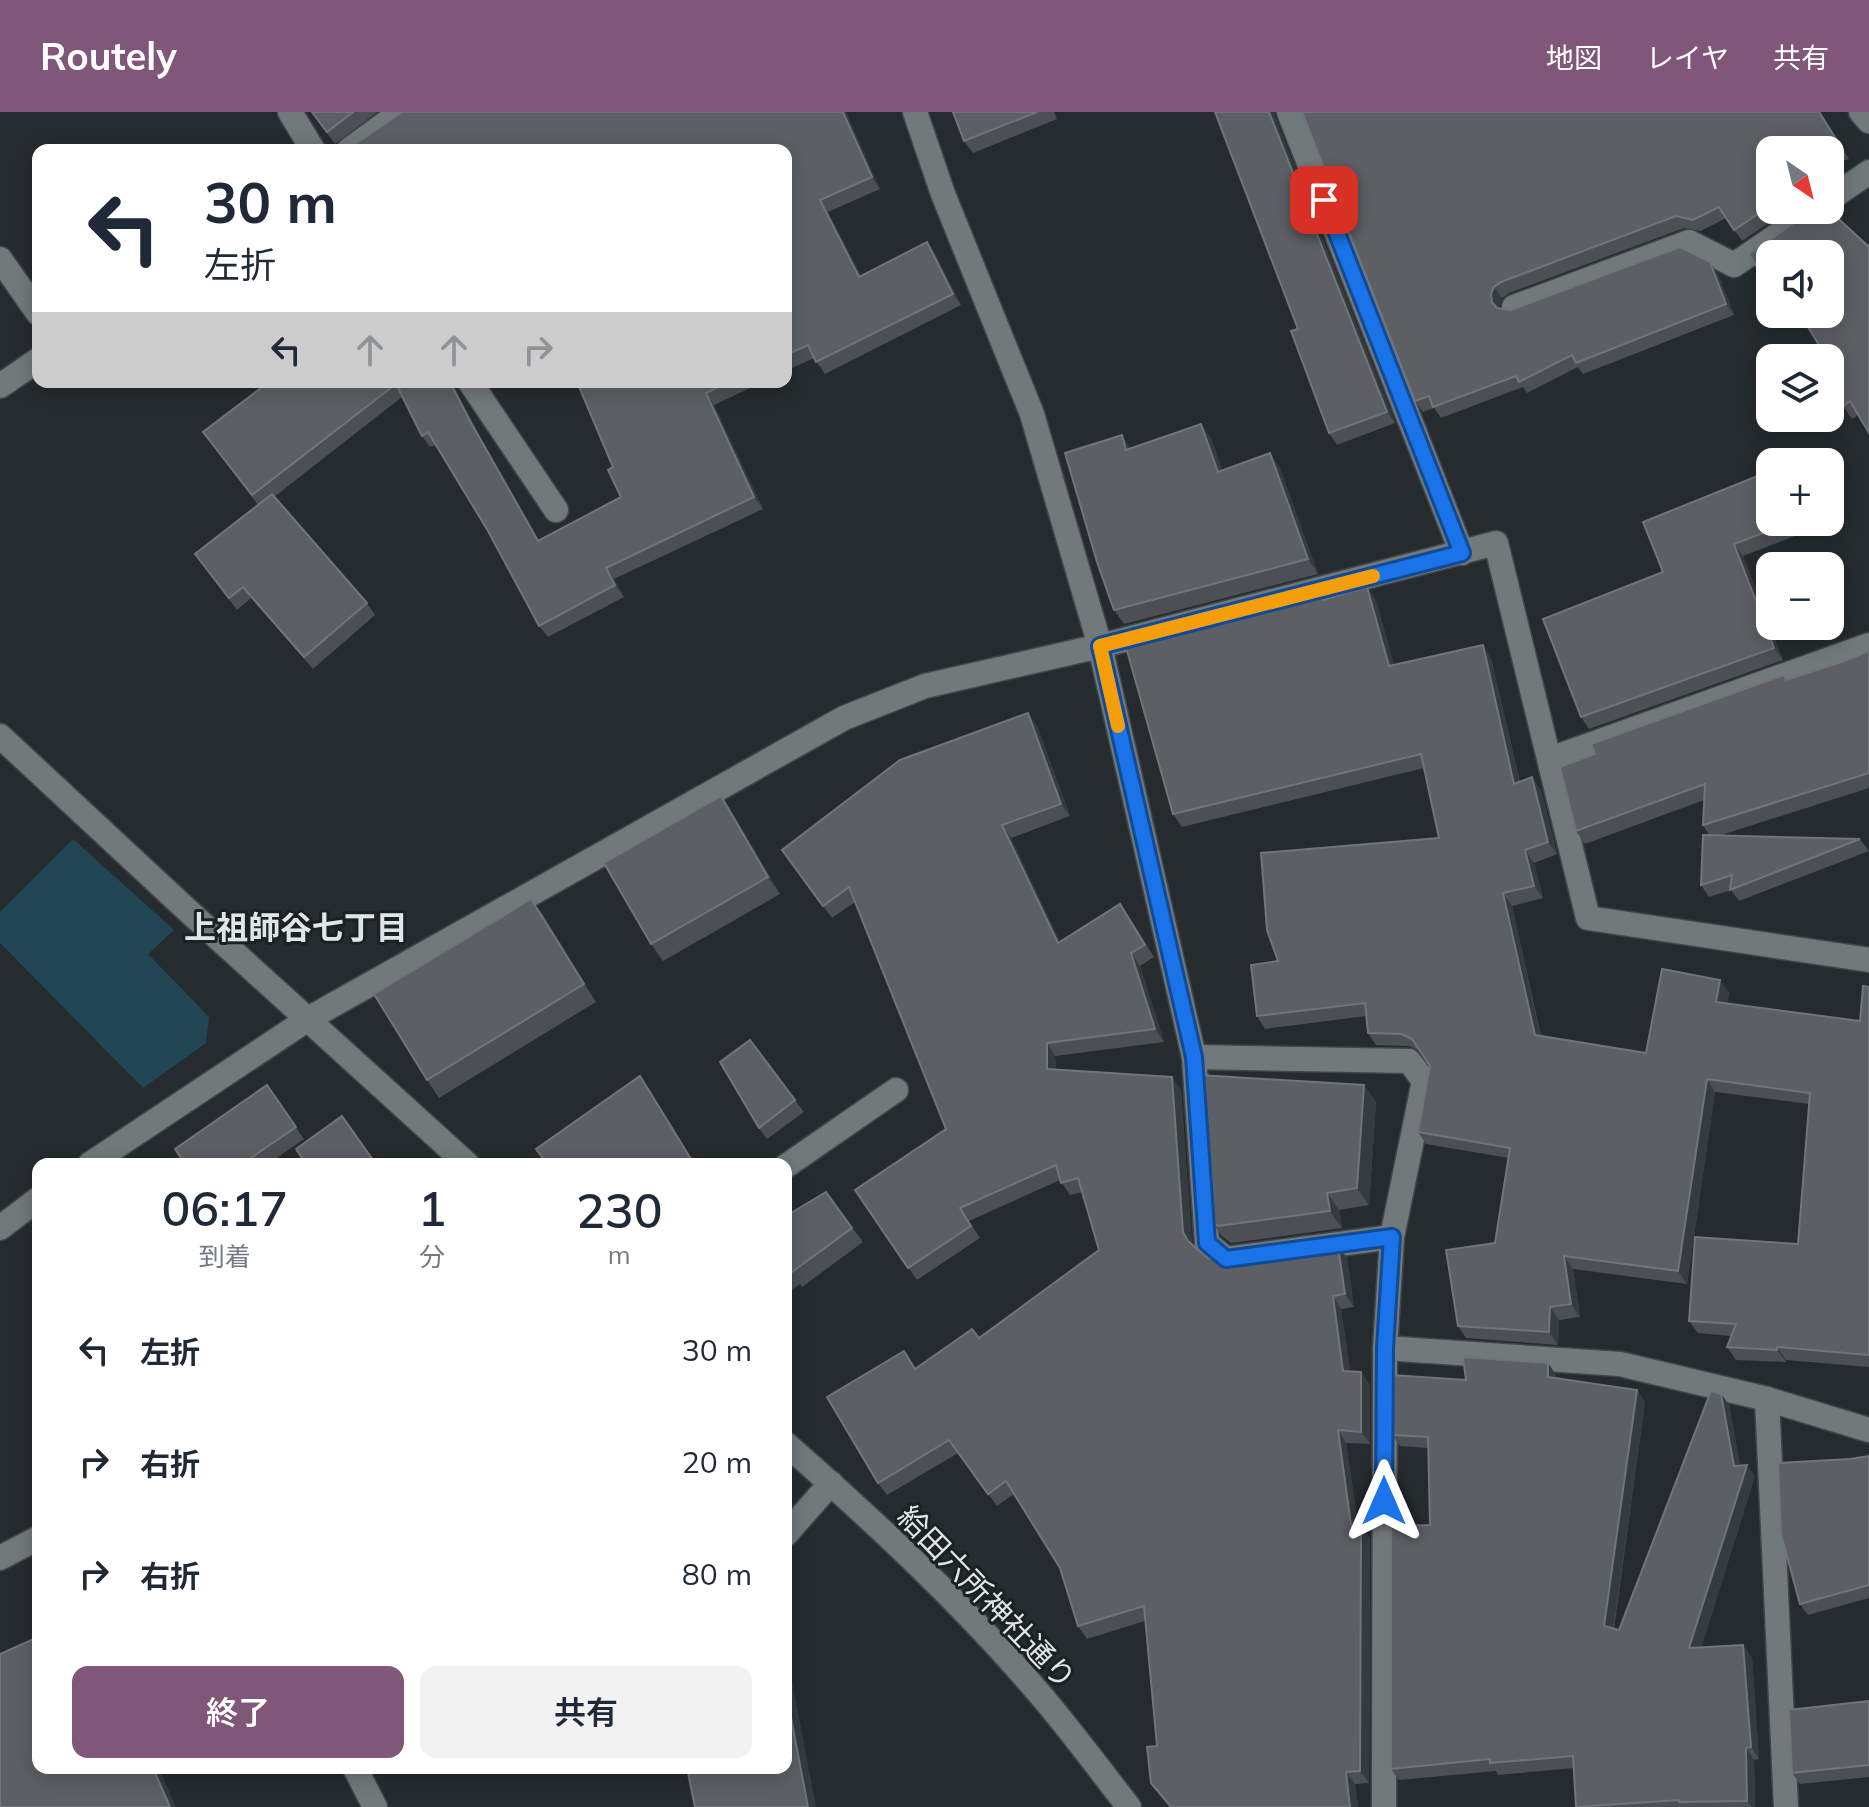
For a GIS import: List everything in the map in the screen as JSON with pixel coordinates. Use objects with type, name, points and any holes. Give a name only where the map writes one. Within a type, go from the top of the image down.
[{"type":"street","points":[[290,112],[309,144]]},
{"type":"street","points":[[357,144],[401,112]]},
{"type":"street","points":[[915,112],[943,194],[1032,414],[1100,646],[1194,1057],[1207,1243],[1226,1259],[1392,1237]]},
{"type":"street","points":[[1289,112],[1462,553]]},
{"type":"street","points":[[1861,112],[1869,121]]},
{"type":"street","points":[[1844,189],[1869,172]]},
{"type":"street","points":[[1514,307],[1689,242],[1734,265],[1794,224]]},
{"type":"street","points":[[0,259],[32,304]]},
{"type":"street","points":[[0,386],[32,364]]},
{"type":"street","points":[[474,388],[556,510]]},
{"type":"street","points":[[99,1158],[308,1019],[844,718],[925,686],[1100,646],[1496,543],[1588,918],[1869,960]]},
{"type":"street","points":[[1550,759],[1869,645]]},
{"type":"street","points":[[0,736],[460,1158]]},
{"type":"street","points":[[1194,1057],[1409,1061],[1424,1081],[1392,1237],[1385,1348],[1384,1807]]},
{"type":"street","points":[[792,1162],[896,1090]]},
{"type":"street","points":[[0,1228],[32,1204]]},
{"type":"street","points":[[1385,1348],[1620,1364],[1767,1399],[1869,1430]]},
{"type":"street","points":[[1767,1399],[1786,1807]]},
{"type":"street","name":"給田六所神社通り","points":[[792,1449],[952,1600],[1027,1680],[1129,1807]]},
{"type":"street","points":[[792,1527],[831,1483]]},
{"type":"street","points":[[0,1558],[32,1541]]},
{"type":"street","points":[[358,1774],[375,1807]]},
{"type":"shaded area","points":[[73,839],[174,930],[148,954],[209,1017],[206,1043],[143,1088],[0,943],[0,912]]},
{"type":"building","points":[[312,112],[353,112],[327,132]]},
{"type":"building","points":[[402,112],[843,112],[872,177],[820,200],[859,277],[927,242],[953,294],[816,362],[808,345],[792,352],[792,144],[356,144]]},
{"type":"building","points":[[953,112],[1037,112],[964,141]]},
{"type":"building","points":[[1215,112],[1269,112],[1387,412],[1329,433],[1291,331],[1298,329]]},
{"type":"building","points":[[1302,112],[1819,112],[1834,136],[1756,136],[1756,215],[1734,230],[1719,207],[1693,220],[1676,216],[1501,282],[1491,294],[1497,308],[1511,310],[1680,247],[1710,262],[1726,304],[1576,363],[1572,355],[1519,382],[1516,376],[1433,407],[1429,396],[1415,401]]},
{"type":"building","points":[[1793,224],[1844,224],[1869,245],[1869,433],[1850,401],[1844,405],[1844,344],[1818,344],[1809,328],[1844,328],[1844,240],[1769,240]]},
{"type":"building","points":[[1756,249],[1756,265],[1749,254]]},
{"type":"building","points":[[261,388],[391,388],[252,495],[203,432]]},
{"type":"building","points":[[398,388],[453,388],[538,541],[621,497],[608,470],[613,467],[580,388],[717,388],[706,393],[754,497],[606,568],[615,585],[539,626],[488,531],[428,432],[422,436]]},
{"type":"building","points":[[1201,424],[1218,472],[1270,453],[1308,559],[1114,610],[1065,453],[1122,435],[1126,450]]},
{"type":"building","points":[[1756,477],[1756,536],[1734,544],[1756,601],[1756,640],[1771,640],[1774,648],[1581,717],[1543,619],[1663,572],[1643,522]]},
{"type":"building","points":[[272,494],[367,603],[304,657],[243,587],[229,598],[195,554]]},
{"type":"building","points":[[1367,587],[1389,666],[1483,645],[1514,784],[1532,777],[1548,842],[1525,850],[1534,886],[1503,893],[1535,1035],[1646,1053],[1662,969],[1720,980],[1716,1002],[1860,1021],[1863,986],[1869,987],[1869,1355],[1777,1347],[1777,1350],[1727,1347],[1736,1324],[1689,1321],[1695,1237],[1798,1244],[1810,1093],[1707,1079],[1678,1271],[1564,1256],[1571,1304],[1550,1307],[1549,1332],[1458,1326],[1446,1250],[1495,1243],[1510,1148],[1418,1132],[1430,1066],[1412,1039],[1401,1034],[1368,1033],[1365,1003],[1257,1016],[1251,965],[1278,961],[1267,930],[1261,853],[1439,838],[1421,754],[1173,814],[1124,640],[1320,590],[1323,600]]},
{"type":"building","points":[[1869,651],[1869,773],[1703,825],[1705,784],[1576,831],[1560,767],[1595,754],[1591,744],[1784,675],[1786,680]]},
{"type":"building","points":[[1028,713],[1061,804],[1002,825],[1058,943],[1120,904],[1145,945],[1131,953],[1155,1029],[1047,1043],[1047,1069],[1172,1077],[1183,1232],[1188,1241],[1208,1258],[1219,1261],[1338,1246],[1345,1294],[1333,1296],[1343,1371],[1361,1372],[1361,1432],[1338,1430],[1351,1525],[1361,1525],[1360,1771],[1346,1772],[1350,1807],[1171,1807],[1151,1783],[1147,1747],[1157,1746],[1144,1606],[1078,1626],[1060,1568],[1006,1481],[988,1494],[949,1440],[878,1483],[827,1397],[904,1351],[915,1369],[972,1329],[979,1338],[1099,1250],[1078,1178],[1061,1183],[1056,1165],[960,1208],[971,1226],[908,1268],[855,1190],[946,1129],[849,887],[823,906],[782,850],[900,760]]},
{"type":"building","points":[[721,796],[768,877],[651,944],[604,863]]},
{"type":"building","points":[[1703,835],[1860,839],[1730,890],[1732,875],[1701,885]]},
{"type":"building","points":[[531,899],[584,984],[427,1080],[374,994]]},
{"type":"building","points":[[750,1040],[795,1100],[759,1128],[720,1062]]},
{"type":"building","points":[[1199,1075],[1364,1085],[1357,1188],[1327,1193],[1330,1211],[1218,1226],[1209,1218]]},
{"type":"building","points":[[640,1076],[690,1158],[543,1158],[536,1149]]},
{"type":"building","points":[[267,1085],[296,1127],[251,1158],[181,1158],[175,1149]]},
{"type":"building","points":[[342,1116],[372,1158],[302,1158],[296,1149]]},
{"type":"building","points":[[826,1192],[852,1228],[792,1272],[792,1212]]},
{"type":"building","points":[[1463,1357],[1548,1363],[1548,1377],[1637,1390],[1604,1626],[1619,1630],[1711,1391],[1721,1394],[1734,1466],[1747,1465],[1689,1648],[1743,1645],[1751,1747],[1746,1748],[1747,1801],[1679,1800],[1576,1807],[1573,1756],[1490,1763],[1490,1759],[1391,1769],[1391,1526],[1430,1525],[1428,1437],[1392,1435],[1392,1375],[1466,1380]]},
{"type":"building","points":[[1869,1456],[1869,1585],[1800,1604],[1781,1534],[1778,1463]]},
{"type":"building","points":[[32,1640],[32,1774],[156,1774],[170,1807],[0,1807],[0,1654]]},
{"type":"building","points":[[1869,1701],[1869,1765],[1792,1773],[1789,1710]]},
{"type":"building","points":[[792,1723],[808,1807],[695,1807],[688,1774],[792,1774]]},
{"type":"slow traffic","points":[[1118,726],[1100,646],[1373,576]]},
{"type":"district","name":"上祖師谷七丁目","points":[[296,927]]},
{"type":"route","points":[[1324,200],[1462,553],[1100,646],[1194,1057],[1207,1243],[1226,1259],[1392,1237],[1385,1348],[1384,1501]]}]
